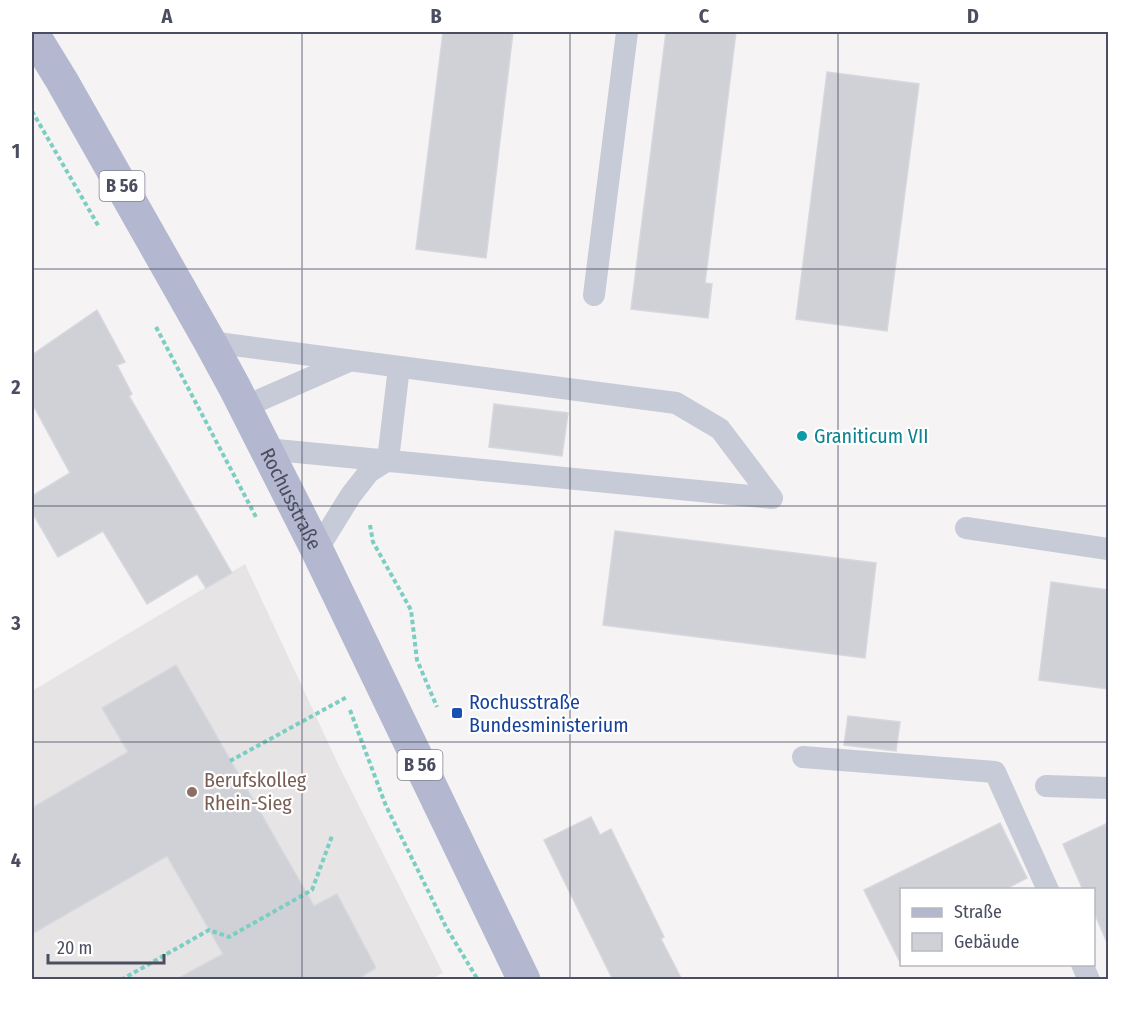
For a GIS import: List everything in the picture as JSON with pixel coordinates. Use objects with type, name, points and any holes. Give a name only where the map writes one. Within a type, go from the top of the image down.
[{"type":"main road","name":"Rochusstraße","points":[[32,32],[210,342],[266,449],[524,980]]},
{"type":"lane","points":[[594,295],[627,32]]},
{"type":"lane","points":[[210,342],[676,403],[720,429],[772,498],[266,449]]},
{"type":"lane","points":[[244,407],[350,360]]},
{"type":"lane","points":[[388,460],[399,367]]},
{"type":"lane","points":[[317,550],[351,495],[369,472],[388,460]]},
{"type":"lane","points":[[966,528],[1108,549]]},
{"type":"lane","points":[[803,757],[995,772],[1047,888]]},
{"type":"lane","points":[[1046,786],[1108,788]]},
{"type":"lane","points":[[1083,966],[1089,980]]},
{"type":"path","points":[[32,111],[104,234]]},
{"type":"path","points":[[155,326],[261,527]]},
{"type":"path","points":[[351,495],[367,512],[373,542],[411,610],[417,660],[439,714]]},
{"type":"path","points":[[230,760],[346,698],[341,688]]},
{"type":"path","points":[[350,709],[386,806],[446,927],[478,980]]},
{"type":"path","points":[[121,980],[209,930],[229,937],[312,890],[332,836]]},
{"type":"shaded area","name":"Berufskolleg Rhein-Sieg","points":[[245,564],[339,766],[443,973],[430,980],[32,979],[32,691]]},
{"type":"building","points":[[443,32],[513,32],[486,258],[416,249]]},
{"type":"building","points":[[666,32],[736,32],[705,283],[712,284],[708,318],[631,309]]},
{"type":"building","points":[[827,72],[919,84],[887,331],[796,319]]},
{"type":"building","points":[[97,310],[125,362],[117,365],[132,394],[129,396],[232,573],[206,588],[197,574],[147,604],[103,531],[58,557],[32,512],[32,496],[70,473],[32,403],[32,355]]},
{"type":"building","points":[[494,404],[568,413],[562,456],[489,447]]},
{"type":"building","points":[[615,531],[876,563],[865,658],[603,625]]},
{"type":"building","points":[[1051,582],[1108,590],[1108,689],[1039,680]]},
{"type":"building","points":[[176,665],[314,906],[337,894],[376,968],[356,980],[175,980],[223,954],[167,856],[32,934],[32,808],[128,752],[102,708]]},
{"type":"building","points":[[848,716],[900,722],[896,751],[844,745]]},
{"type":"building","points":[[591,817],[600,835],[611,829],[664,937],[661,939],[682,980],[613,980],[544,840]]},
{"type":"building","points":[[1000,823],[1027,878],[1008,888],[900,888],[900,962],[864,890]]},
{"type":"building","points":[[1108,823],[1108,945],[1095,914],[1095,888],[1082,888],[1063,844]]},
{"type":"place","name":"Graniticum VII","points":[[802,436]]},
{"type":"place","name":"Rochusstraße Bundesministerium","points":[[457,713]]},
{"type":"place","name":"Berufskolleg Rhein-Sieg","points":[[192,792]]}]
